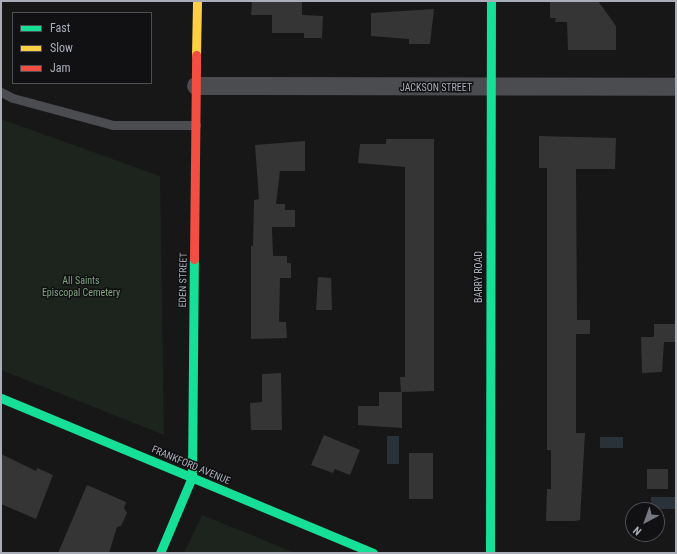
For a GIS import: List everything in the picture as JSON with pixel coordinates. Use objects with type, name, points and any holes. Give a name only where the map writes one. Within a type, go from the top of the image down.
[{"type":"street","name":"EDEN STREET","points":[[160,553],[192,478],[197,1]]},
{"type":"street","name":"BARRY ROAD","points":[[490,553],[491,1]]},
{"type":"street","name":"JACKSON STREET","points":[[196,86],[676,88]]},
{"type":"street","name":"FRANKFORD AVENUE","points":[[1,398],[373,553]]},
{"type":"lane","points":[[1,92],[13,98],[113,125],[196,125]]},
{"type":"green space","name":"All Saints Episcopal Cemetery","points":[[1,119],[160,176],[164,435],[1,370]]},
{"type":"green space","points":[[202,515],[259,538],[295,553],[184,553]]},
{"type":"shaded area","points":[[387,436],[399,436],[399,464],[387,464]]},
{"type":"shaded area","points":[[600,437],[623,437],[623,448],[600,448]]},
{"type":"shaded area","points":[[651,497],[676,497],[676,509],[665,509],[665,502],[651,502]]},
{"type":"building","points":[[252,1],[302,1],[302,15],[323,16],[322,38],[304,38],[304,33],[272,33],[272,15],[251,15]]},
{"type":"building","points":[[550,1],[598,1],[616,26],[616,50],[568,50],[567,22],[555,22],[556,18],[550,18]]},
{"type":"building","points":[[434,9],[430,44],[409,44],[409,39],[371,36],[371,13]]},
{"type":"building","points":[[539,136],[616,138],[615,169],[576,169],[577,320],[590,320],[590,334],[576,334],[576,433],[585,433],[580,520],[575,521],[546,521],[547,489],[551,489],[551,450],[547,450],[547,168],[539,168]]},
{"type":"building","points":[[386,139],[434,139],[434,391],[401,392],[400,377],[405,377],[405,167],[358,163],[360,144],[386,144]]},
{"type":"building","points":[[305,141],[305,171],[280,171],[276,204],[285,204],[285,210],[295,210],[295,227],[272,227],[273,256],[287,256],[287,263],[291,263],[291,278],[280,278],[279,322],[286,322],[287,338],[251,339],[251,246],[253,246],[254,200],[259,199],[255,145]]},
{"type":"building","points":[[318,277],[331,278],[332,310],[316,310]]},
{"type":"building","points":[[654,324],[676,324],[676,342],[664,342],[662,372],[642,373],[641,337],[654,337]]},
{"type":"building","points":[[281,373],[282,430],[251,430],[250,403],[262,402],[262,374]]},
{"type":"building","points":[[379,392],[402,392],[402,428],[358,425],[358,406],[379,406]]},
{"type":"building","points":[[324,435],[360,450],[350,475],[335,469],[333,473],[311,465]]},
{"type":"building","points":[[409,453],[433,453],[433,499],[409,499]]},
{"type":"building","points":[[1,454],[36,471],[37,468],[53,475],[36,519],[1,504]]},
{"type":"building","points":[[647,469],[668,469],[668,489],[647,489]]},
{"type":"building","points":[[87,485],[126,502],[124,508],[127,513],[121,526],[117,527],[109,553],[58,553]]},
{"type":"traffic: fast","points":[[490,553],[491,1]]},
{"type":"traffic: fast","points":[[160,553],[192,477],[194,259]]},
{"type":"traffic: fast","points":[[1,398],[373,553]]},
{"type":"traffic: slow","points":[[196,55],[197,1]]},
{"type":"traffic: jam","points":[[194,259],[196,55]]}]
